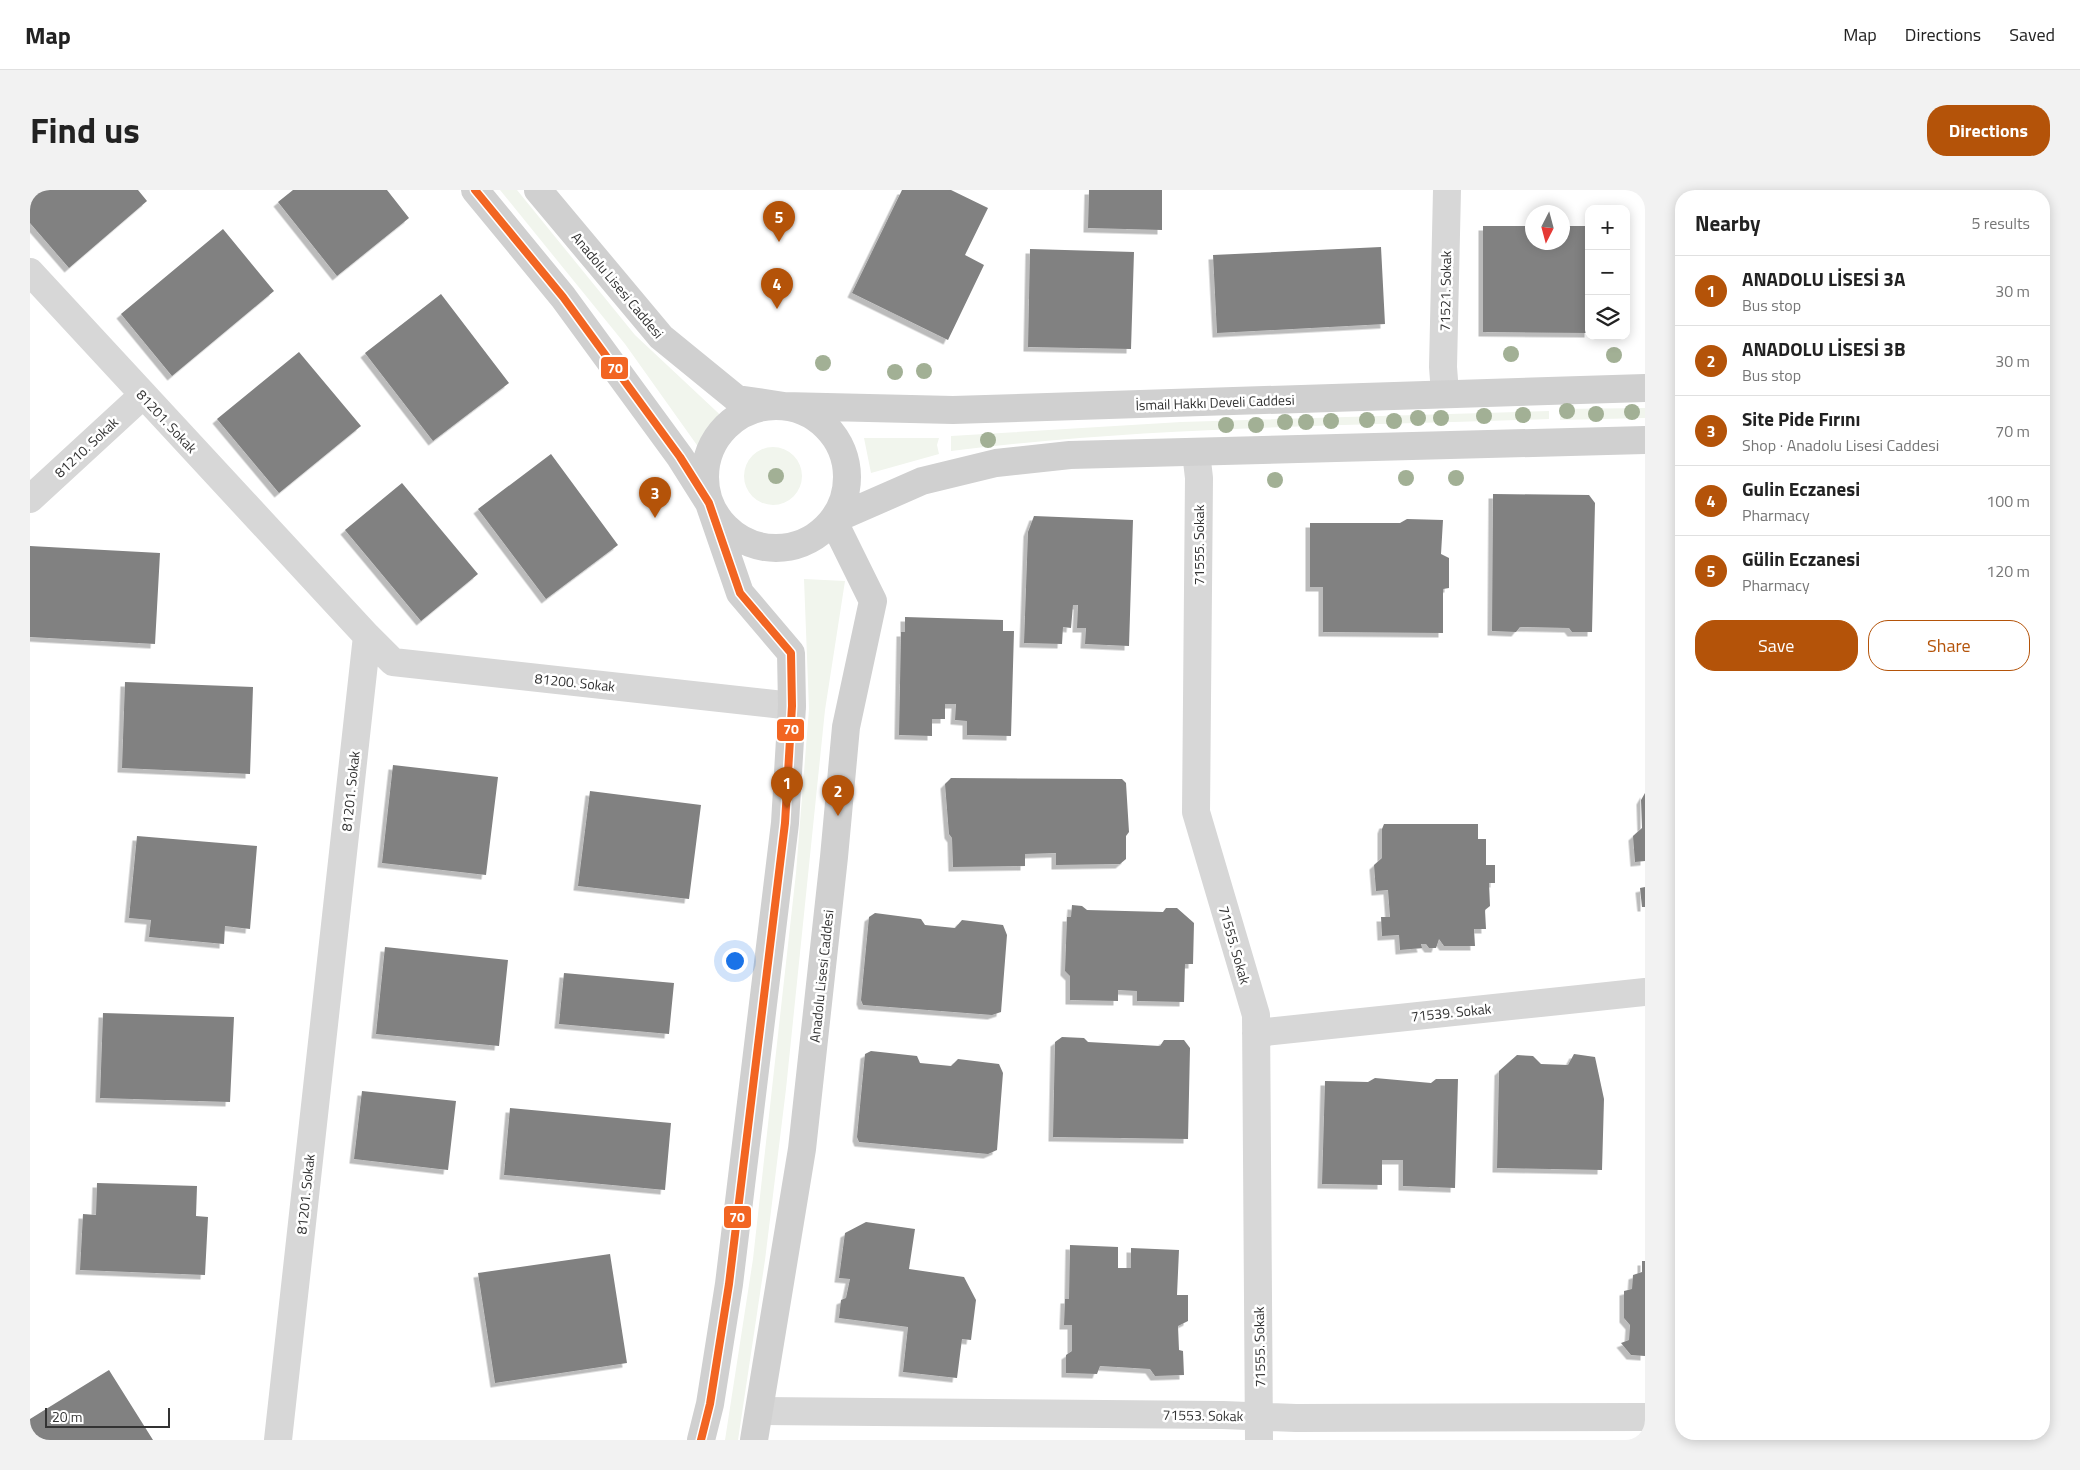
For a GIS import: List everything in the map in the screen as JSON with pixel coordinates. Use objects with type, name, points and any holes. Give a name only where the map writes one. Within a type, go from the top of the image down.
[{"type":"main road","points":[[474,190],[563,297],[680,458],[709,503],[720,522],[736,537],[756,546],[778,548],[799,545],[818,535],[833,520],[845,497],[847,473],[842,449],[828,428],[808,413],[784,406],[760,407],[737,417],[719,434],[708,456],[704,480],[709,503],[740,593],[791,653],[792,706],[786,816],[729,1284],[710,1404],[702,1440]]},
{"type":"main road","name":"Anadolu Lisesi Caddesi","points":[[538,190],[661,337],[738,399],[784,406]]},
{"type":"main road","name":"İsmail Hakkı Develi Caddesi","points":[[784,406],[953,410],[1645,388]]},
{"type":"main road","points":[[833,520],[922,481],[996,463],[1070,454],[1645,440]]},
{"type":"main road","name":"Anadolu Lisesi Caddesi","points":[[754,1440],[802,1149],[834,857],[846,727],[873,601],[833,520]]},
{"type":"street","name":"71521. Sokak","points":[[1445,393],[1443,367],[1447,190]]},
{"type":"street","name":"81201. Sokak","points":[[30,272],[367,636],[278,1440]]},
{"type":"street","name":"81210. Sokak","points":[[30,499],[142,395]]},
{"type":"street","name":"71555. Sokak","points":[[1196,452],[1199,478],[1196,812],[1256,1014],[1259,1428]]},
{"type":"street","name":"81200. Sokak","points":[[367,636],[393,662],[792,706]]},
{"type":"street","name":"71539. Sokak","points":[[1256,1033],[1645,992]]},
{"type":"street","name":"71553. Sokak","points":[[760,1411],[1259,1428],[1296,1418],[1645,1417]]},
{"type":"shaded area","points":[[500,190],[517,190],[635,335],[731,425],[699,448],[625,344]]},
{"type":"shaded area","points":[[1645,408],[1645,418],[1560,420],[1560,409]]},
{"type":"shaded area","points":[[1549,411],[1549,419],[1250,428],[1100,436],[951,451],[951,436],[1181,422]]},
{"type":"shaded area","points":[[864,438],[939,438],[937,445],[939,454],[871,473]]},
{"type":"shaded area","points":[[773,447],[784,449],[797,460],[802,476],[800,487],[789,500],[773,505],[762,503],[749,492],[744,476],[746,465],[757,452]]},
{"type":"shaded area","points":[[804,579],[845,581],[825,710],[786,1089],[765,1260],[738,1440],[725,1440],[753,1259],[796,873],[809,709]]},
{"type":"building","points":[[30,190],[138,190],[147,201],[69,268],[30,223]]},
{"type":"building","points":[[293,190],[387,190],[409,218],[337,276],[278,202]]},
{"type":"building","points":[[902,190],[951,190],[988,208],[965,255],[984,265],[948,340],[852,293]]},
{"type":"building","points":[[1089,190],[1162,190],[1162,230],[1088,228]]},
{"type":"building","points":[[1483,226],[1525,226],[1525,250],[1570,250],[1570,226],[1585,226],[1585,333],[1483,332]]},
{"type":"building","points":[[223,229],[274,291],[172,376],[121,314]]},
{"type":"building","points":[[1381,247],[1385,324],[1217,333],[1213,255]]},
{"type":"building","points":[[1030,249],[1134,252],[1131,349],[1028,347]]},
{"type":"building","points":[[441,294],[509,383],[433,441],[365,353]]},
{"type":"building","points":[[299,352],[361,426],[279,493],[217,419]]},
{"type":"building","points":[[551,454],[618,545],[546,599],[478,509]]},
{"type":"building","points":[[402,483],[478,574],[421,621],[345,530]]},
{"type":"building","points":[[1493,494],[1589,495],[1595,503],[1592,632],[1572,632],[1569,628],[1520,627],[1516,632],[1492,631]]},
{"type":"building","points":[[1034,516],[1133,520],[1129,646],[1085,644],[1086,628],[1077,628],[1078,605],[1073,605],[1071,628],[1063,627],[1062,644],[1024,643],[1028,532]]},
{"type":"building","points":[[1407,519],[1443,520],[1441,554],[1449,558],[1449,588],[1443,589],[1443,633],[1323,632],[1323,587],[1310,587],[1310,523],[1400,523]]},
{"type":"building","points":[[30,546],[160,553],[155,644],[30,637]]},
{"type":"building","points":[[905,617],[1003,620],[1003,631],[1014,631],[1011,736],[967,735],[967,721],[955,720],[956,704],[945,704],[945,719],[932,719],[932,736],[899,735],[901,632],[905,632]]},
{"type":"building","points":[[125,682],[253,687],[250,774],[122,768]]},
{"type":"building","points":[[393,765],[498,777],[486,875],[382,863]]},
{"type":"building","points":[[951,778],[1122,779],[1126,783],[1129,832],[1126,836],[1126,859],[1120,864],[1056,865],[1056,853],[1025,854],[1025,866],[953,867],[952,838],[949,834],[945,784]]},
{"type":"building","points":[[590,791],[701,805],[689,899],[578,886]]},
{"type":"building","points":[[1645,793],[1645,861],[1635,862],[1633,836],[1642,828],[1641,800]]},
{"type":"building","points":[[1384,824],[1478,824],[1478,839],[1486,839],[1486,865],[1495,865],[1495,883],[1489,883],[1490,906],[1485,910],[1486,929],[1474,929],[1475,946],[1444,946],[1439,939],[1436,948],[1429,948],[1426,944],[1421,944],[1422,948],[1400,950],[1399,935],[1382,936],[1381,917],[1390,917],[1388,890],[1376,891],[1374,865],[1382,858],[1382,829]]},
{"type":"building","points":[[137,836],[257,846],[250,929],[225,926],[224,944],[149,937],[151,920],[129,918]]},
{"type":"building","points":[[1645,887],[1645,907],[1642,907],[1640,888]]},
{"type":"building","points":[[1072,905],[1082,906],[1087,910],[1163,912],[1166,908],[1177,908],[1194,923],[1193,964],[1185,964],[1184,1002],[1137,1001],[1137,991],[1118,990],[1118,1001],[1070,1000],[1070,976],[1065,971],[1067,917],[1071,917]]},
{"type":"building","points":[[875,913],[921,919],[925,925],[955,928],[962,920],[1003,925],[1007,935],[1001,1012],[992,1015],[863,1005],[861,1000],[869,917]]},
{"type":"building","points":[[385,947],[508,960],[499,1046],[376,1034]]},
{"type":"building","points":[[564,973],[674,983],[669,1034],[559,1024]]},
{"type":"building","points":[[103,1013],[234,1017],[230,1102],[100,1098]]},
{"type":"building","points":[[1062,1037],[1084,1038],[1088,1042],[1160,1046],[1164,1040],[1184,1040],[1190,1048],[1188,1139],[1053,1137],[1055,1042]]},
{"type":"building","points":[[871,1051],[917,1056],[920,1063],[951,1066],[958,1059],[999,1064],[1003,1073],[997,1150],[988,1154],[859,1142],[857,1137],[865,1054]]},
{"type":"building","points":[[1574,1054],[1595,1057],[1604,1099],[1602,1170],[1497,1168],[1499,1071],[1517,1055],[1533,1056],[1541,1064],[1568,1065]]},
{"type":"building","points":[[1375,1078],[1431,1083],[1436,1079],[1458,1079],[1455,1188],[1403,1186],[1403,1160],[1382,1160],[1382,1185],[1322,1184],[1325,1081],[1368,1082]]},
{"type":"building","points":[[362,1091],[456,1101],[448,1170],[354,1159]]},
{"type":"building","points":[[510,1108],[671,1123],[665,1190],[504,1175]]},
{"type":"building","points":[[97,1183],[197,1186],[196,1216],[208,1217],[205,1275],[80,1270],[83,1214],[96,1215]]},
{"type":"building","points":[[866,1222],[915,1229],[909,1269],[964,1277],[976,1300],[971,1340],[962,1339],[957,1378],[903,1372],[908,1327],[839,1318],[841,1300],[846,1298],[850,1279],[839,1278],[845,1233]]},
{"type":"building","points":[[1070,1245],[1118,1247],[1118,1268],[1131,1268],[1131,1248],[1179,1250],[1177,1295],[1188,1295],[1188,1321],[1178,1326],[1179,1350],[1183,1351],[1184,1375],[1155,1376],[1150,1369],[1100,1366],[1097,1374],[1066,1373],[1066,1355],[1072,1351],[1072,1325],[1064,1325],[1065,1299],[1069,1299]]},
{"type":"building","points":[[610,1254],[627,1363],[495,1383],[478,1273]]},
{"type":"building","points":[[1642,1261],[1645,1261],[1645,1356],[1631,1355],[1621,1343],[1629,1340],[1630,1325],[1624,1318],[1624,1291],[1632,1289],[1633,1275],[1642,1272]]},
{"type":"building","points":[[109,1370],[153,1440],[30,1440],[30,1419]]},
{"type":"transit line","name":"70","points":[[475,190],[563,297],[680,457],[709,503],[740,593],[791,653],[792,706],[785,823],[729,1284],[710,1404],[701,1440]]},
{"type":"place","name":"Gülin Eczanesi","points":[[779,242]]},
{"type":"place","name":"Gulin Eczanesi","points":[[777,309]]},
{"type":"place","name":"Site Pide Fırını","points":[[655,518]]},
{"type":"place","name":"ANADOLU LİSESİ 3A","points":[[787,808]]},
{"type":"place","name":"ANADOLU LİSESİ 3B","points":[[838,816]]}]
